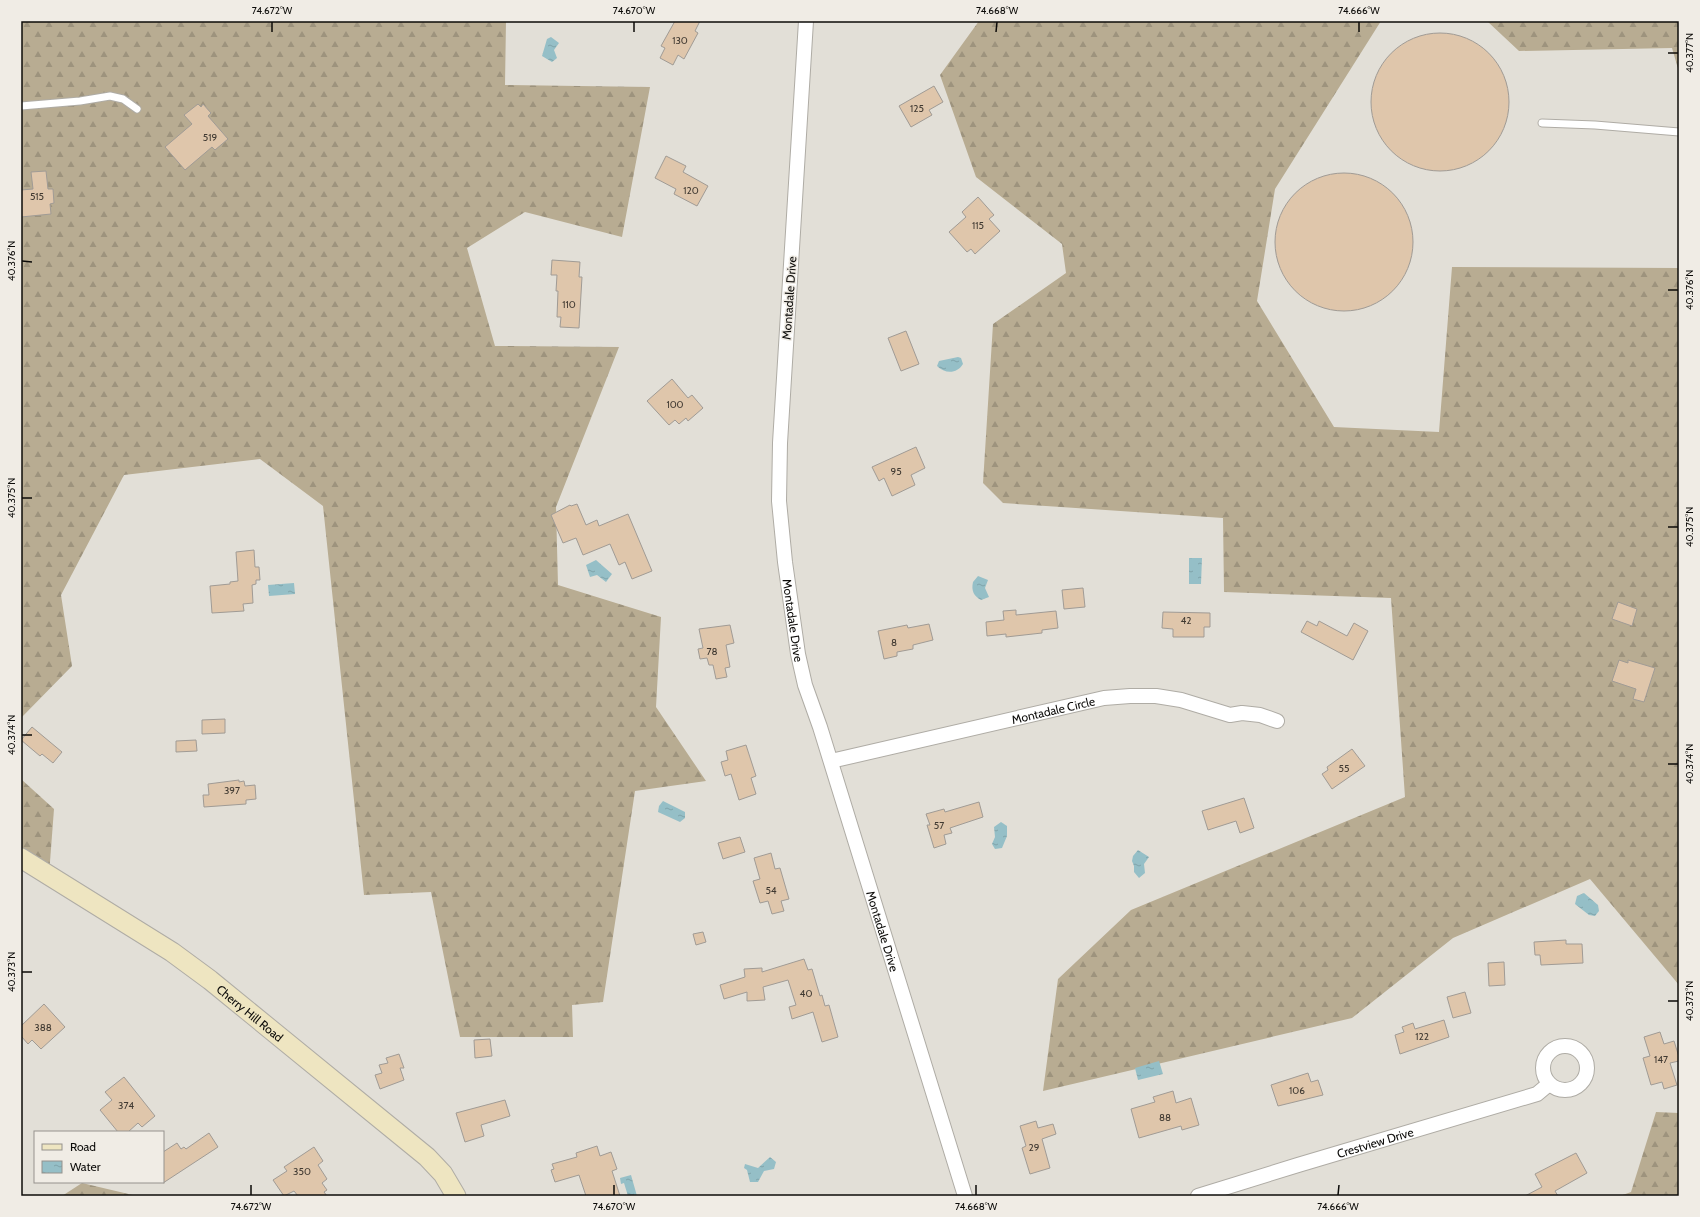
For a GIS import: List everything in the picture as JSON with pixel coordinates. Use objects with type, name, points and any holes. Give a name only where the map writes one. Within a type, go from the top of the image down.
[{"type":"street","name":"Montadale Drive","points":[[806,21],[782,394],[779,501],[785,562],[798,654],[805,685],[831,761],[965,1196]]},
{"type":"street","name":"Montadale Circle","points":[[831,761],[1104,698],[1156,696],[1181,700],[1230,715],[1242,713],[1260,715],[1277,721]]},
{"type":"street","name":"Cherry Hill Road","points":[[21,858],[132,926],[210,980],[427,1157],[443,1174],[456,1196]]},
{"type":"street","name":"Crestview Drive","points":[[1198,1196],[1298,1164],[1537,1094],[1549,1084]]},
{"type":"lane","points":[[21,106],[80,101],[110,96],[123,99],[137,109]]},
{"type":"lane","points":[[1542,123],[1595,125],[1679,132]]},
{"type":"green space","points":[[21,21],[506,21],[505,85],[650,87],[622,237],[525,212],[467,248],[495,346],[619,347],[556,507],[558,585],[661,617],[656,707],[706,781],[635,791],[603,1002],[572,1005],[573,1037],[460,1037],[431,892],[364,895],[323,506],[260,459],[124,475],[61,595],[72,666],[21,718]]},
{"type":"green space","points":[[979,21],[1381,21],[1275,189],[1257,301],[1334,427],[1439,432],[1452,267],[1679,268],[1679,985],[1590,879],[1453,938],[1352,1018],[1043,1091],[1058,979],[1131,910],[1405,797],[1391,598],[1224,592],[1223,518],[1003,503],[983,483],[993,324],[1066,273],[1062,244],[976,177],[940,75]]},
{"type":"green space","points":[[1487,21],[1679,21],[1679,72],[1672,48],[1519,51]]},
{"type":"green space","points":[[21,779],[54,809],[49,875],[21,857]]},
{"type":"green space","points":[[1656,1112],[1679,1113],[1679,1196],[1620,1196],[1631,1192]]},
{"type":"green space","points":[[82,1183],[137,1196],[62,1196]]},
{"type":"water","points":[[551,37],[559,43],[554,50],[557,58],[552,62],[542,56],[547,39]]},
{"type":"water","points":[[958,357],[961,358],[963,364],[958,370],[947,372],[937,366],[939,361]]},
{"type":"water","points":[[1189,558],[1202,558],[1201,584],[1189,584]]},
{"type":"water","points":[[596,560],[612,574],[606,582],[597,575],[590,577],[586,565]]},
{"type":"water","points":[[978,576],[988,580],[985,588],[989,597],[981,600],[975,595],[972,588],[973,582]]},
{"type":"water","points":[[294,583],[295,594],[269,596],[268,585]]},
{"type":"water","points":[[663,801],[685,812],[685,818],[680,822],[658,812],[659,806]]},
{"type":"water","points":[[1001,822],[1007,826],[1007,836],[1002,848],[995,849],[992,844],[995,837],[994,827]]},
{"type":"water","points":[[1138,850],[1149,857],[1144,864],[1145,873],[1139,878],[1134,872],[1132,861],[1133,856]]},
{"type":"water","points":[[1584,893],[1598,905],[1599,911],[1595,916],[1589,915],[1575,904],[1577,896]]},
{"type":"water","points":[[1159,1061],[1163,1074],[1138,1080],[1135,1068]]},
{"type":"water","points":[[770,1157],[776,1162],[774,1169],[764,1171],[758,1182],[750,1182],[747,1170],[744,1168],[745,1164],[758,1168]]},
{"type":"water","points":[[631,1175],[637,1196],[628,1196],[624,1183],[621,1184],[620,1178]]},
{"type":"building","points":[[675,21],[700,21],[695,31],[698,33],[684,59],[678,55],[673,65],[660,58],[665,48],[661,46]]},
{"type":"building","points":[[1433,33],[1447,33],[1473,41],[1489,53],[1501,69],[1504,76],[1508,89],[1508,115],[1504,128],[1501,135],[1489,151],[1473,163],[1466,166],[1447,171],[1433,171],[1407,163],[1391,151],[1379,135],[1376,128],[1371,109],[1371,95],[1379,69],[1391,53],[1407,41],[1414,38]]},
{"type":"building","points":[[934,86],[943,102],[929,110],[932,115],[911,127],[899,106]]},
{"type":"building","points":[[198,104],[201,107],[203,104],[211,113],[208,116],[228,139],[215,150],[212,147],[185,170],[165,147],[192,124],[184,115]]},
{"type":"building","points":[[666,156],[686,166],[683,172],[708,186],[697,206],[674,194],[676,189],[655,178]]},
{"type":"building","points":[[46,171],[48,189],[53,189],[54,203],[50,204],[51,214],[21,217],[21,190],[33,189],[31,172]]},
{"type":"building","points":[[1337,173],[1351,173],[1377,181],[1393,193],[1405,209],[1408,216],[1412,229],[1412,255],[1408,268],[1405,275],[1393,291],[1377,303],[1370,306],[1351,311],[1337,311],[1311,303],[1295,291],[1283,275],[1280,268],[1275,249],[1275,235],[1283,209],[1295,193],[1311,181],[1318,178]]},
{"type":"building","points":[[978,197],[994,215],[989,219],[1000,231],[975,254],[971,249],[967,252],[949,232],[966,217],[962,212]]},
{"type":"building","points":[[552,260],[580,262],[579,277],[582,277],[579,328],[560,327],[561,317],[557,317],[557,275],[551,275]]},
{"type":"building","points":[[906,331],[919,364],[901,371],[888,338]]},
{"type":"building","points":[[672,379],[688,398],[692,395],[703,408],[688,421],[686,418],[679,424],[675,420],[669,425],[647,401]]},
{"type":"building","points":[[916,447],[925,468],[911,475],[915,485],[892,496],[884,478],[879,481],[872,467]]},
{"type":"building","points":[[577,504],[586,525],[597,520],[599,526],[628,514],[652,571],[632,579],[625,562],[619,565],[610,544],[583,555],[576,538],[563,543],[551,515],[570,505]]},
{"type":"building","points":[[254,550],[255,567],[259,567],[260,580],[256,580],[256,584],[252,585],[253,603],[243,604],[244,611],[212,613],[210,586],[230,584],[230,582],[238,581],[236,552]]},
{"type":"building","points":[[1083,588],[1085,607],[1064,609],[1062,590]]},
{"type":"building","points":[[1618,602],[1637,609],[1632,626],[1612,619]]},
{"type":"building","points":[[1016,610],[1016,615],[1056,611],[1058,628],[1042,630],[1042,633],[1006,637],[1006,634],[987,636],[986,622],[1004,620],[1003,611]]},
{"type":"building","points":[[1163,612],[1210,613],[1210,627],[1204,627],[1204,637],[1173,637],[1173,629],[1162,628]]},
{"type":"building","points":[[1307,621],[1317,626],[1319,621],[1347,636],[1354,623],[1368,631],[1353,660],[1301,632]]},
{"type":"building","points":[[929,624],[933,640],[913,645],[913,649],[897,652],[897,656],[884,659],[878,631],[907,625],[908,628]]},
{"type":"building","points":[[730,625],[734,643],[726,645],[730,667],[725,668],[727,677],[716,679],[713,665],[709,665],[707,658],[700,659],[698,649],[703,648],[699,629]]},
{"type":"building","points":[[1619,660],[1628,663],[1628,660],[1655,668],[1644,702],[1633,699],[1636,689],[1612,681]]},
{"type":"building","points":[[225,719],[225,733],[202,734],[202,720]]},
{"type":"building","points":[[32,727],[62,752],[53,763],[42,754],[40,756],[21,740]]},
{"type":"building","points":[[196,740],[197,751],[176,752],[176,741]]},
{"type":"building","points":[[746,745],[756,776],[751,778],[756,794],[739,800],[731,774],[725,776],[721,762],[728,760],[726,751]]},
{"type":"building","points":[[1352,749],[1365,766],[1332,789],[1322,774],[1328,770],[1327,767]]},
{"type":"building","points":[[239,780],[239,782],[244,781],[245,786],[255,785],[256,799],[246,800],[246,804],[204,807],[203,795],[209,795],[208,784]]},
{"type":"building","points":[[1244,798],[1254,828],[1240,833],[1236,821],[1208,830],[1202,811]]},
{"type":"building","points":[[979,802],[983,817],[950,828],[952,833],[944,835],[946,844],[934,848],[927,825],[930,825],[926,814],[944,809],[945,812]]},
{"type":"building","points":[[740,837],[745,852],[723,859],[718,843]]},
{"type":"building","points":[[771,853],[775,869],[780,868],[789,899],[781,901],[784,911],[772,914],[768,901],[760,903],[753,881],[760,879],[754,858]]},
{"type":"building","points":[[703,932],[706,942],[696,945],[693,934]]},
{"type":"building","points":[[1566,940],[1566,944],[1582,944],[1583,963],[1541,965],[1540,955],[1535,955],[1534,942]]},
{"type":"building","points":[[804,959],[808,970],[812,969],[820,996],[822,995],[825,1006],[829,1005],[838,1037],[822,1042],[813,1012],[792,1019],[789,1007],[796,1005],[788,980],[763,987],[765,1000],[747,1001],[747,992],[724,999],[720,985],[745,977],[744,969],[762,968],[762,972]]},
{"type":"building","points":[[1504,962],[1505,985],[1489,986],[1488,963]]},
{"type":"building","points":[[1465,992],[1471,1013],[1453,1018],[1447,997]]},
{"type":"building","points":[[44,1004],[65,1027],[41,1049],[32,1040],[28,1044],[21,1036],[21,1026]]},
{"type":"building","points":[[1444,1020],[1449,1037],[1400,1054],[1395,1035],[1404,1032],[1402,1027],[1413,1023],[1415,1029]]},
{"type":"building","points":[[1660,1032],[1664,1044],[1674,1041],[1679,1057],[1679,1061],[1670,1063],[1677,1085],[1664,1089],[1662,1082],[1651,1085],[1643,1058],[1650,1056],[1644,1037]]},
{"type":"building","points":[[490,1039],[492,1056],[475,1058],[474,1040]]},
{"type":"building","points":[[399,1054],[404,1068],[400,1068],[404,1080],[380,1089],[375,1075],[382,1073],[379,1065],[388,1063],[386,1058]]},
{"type":"building","points":[[1308,1073],[1311,1082],[1318,1080],[1323,1095],[1278,1106],[1271,1085]]},
{"type":"building","points":[[124,1077],[155,1116],[142,1127],[138,1123],[129,1131],[117,1131],[100,1110],[112,1100],[105,1092]]},
{"type":"building","points":[[1173,1091],[1176,1103],[1191,1098],[1199,1125],[1182,1130],[1181,1126],[1139,1138],[1131,1109],[1155,1102],[1153,1097]]},
{"type":"building","points":[[505,1100],[510,1116],[481,1125],[484,1136],[465,1142],[456,1113]]},
{"type":"building","points":[[1036,1121],[1038,1128],[1053,1124],[1056,1134],[1042,1139],[1050,1168],[1030,1174],[1022,1148],[1026,1146],[1020,1126]]},
{"type":"building","points":[[209,1133],[218,1147],[164,1182],[164,1151],[177,1143],[181,1149],[184,1147],[186,1149]]},
{"type":"building","points":[[597,1146],[600,1156],[611,1152],[617,1169],[612,1171],[620,1196],[586,1196],[579,1175],[555,1182],[551,1170],[554,1169],[552,1164],[577,1157],[576,1153]]},
{"type":"building","points":[[314,1147],[323,1161],[318,1165],[327,1179],[322,1183],[327,1190],[324,1192],[327,1196],[298,1196],[294,1191],[284,1196],[273,1180],[287,1171],[284,1167]]},
{"type":"building","points":[[1576,1153],[1587,1173],[1555,1191],[1558,1196],[1525,1196],[1542,1187],[1535,1174]]}]
